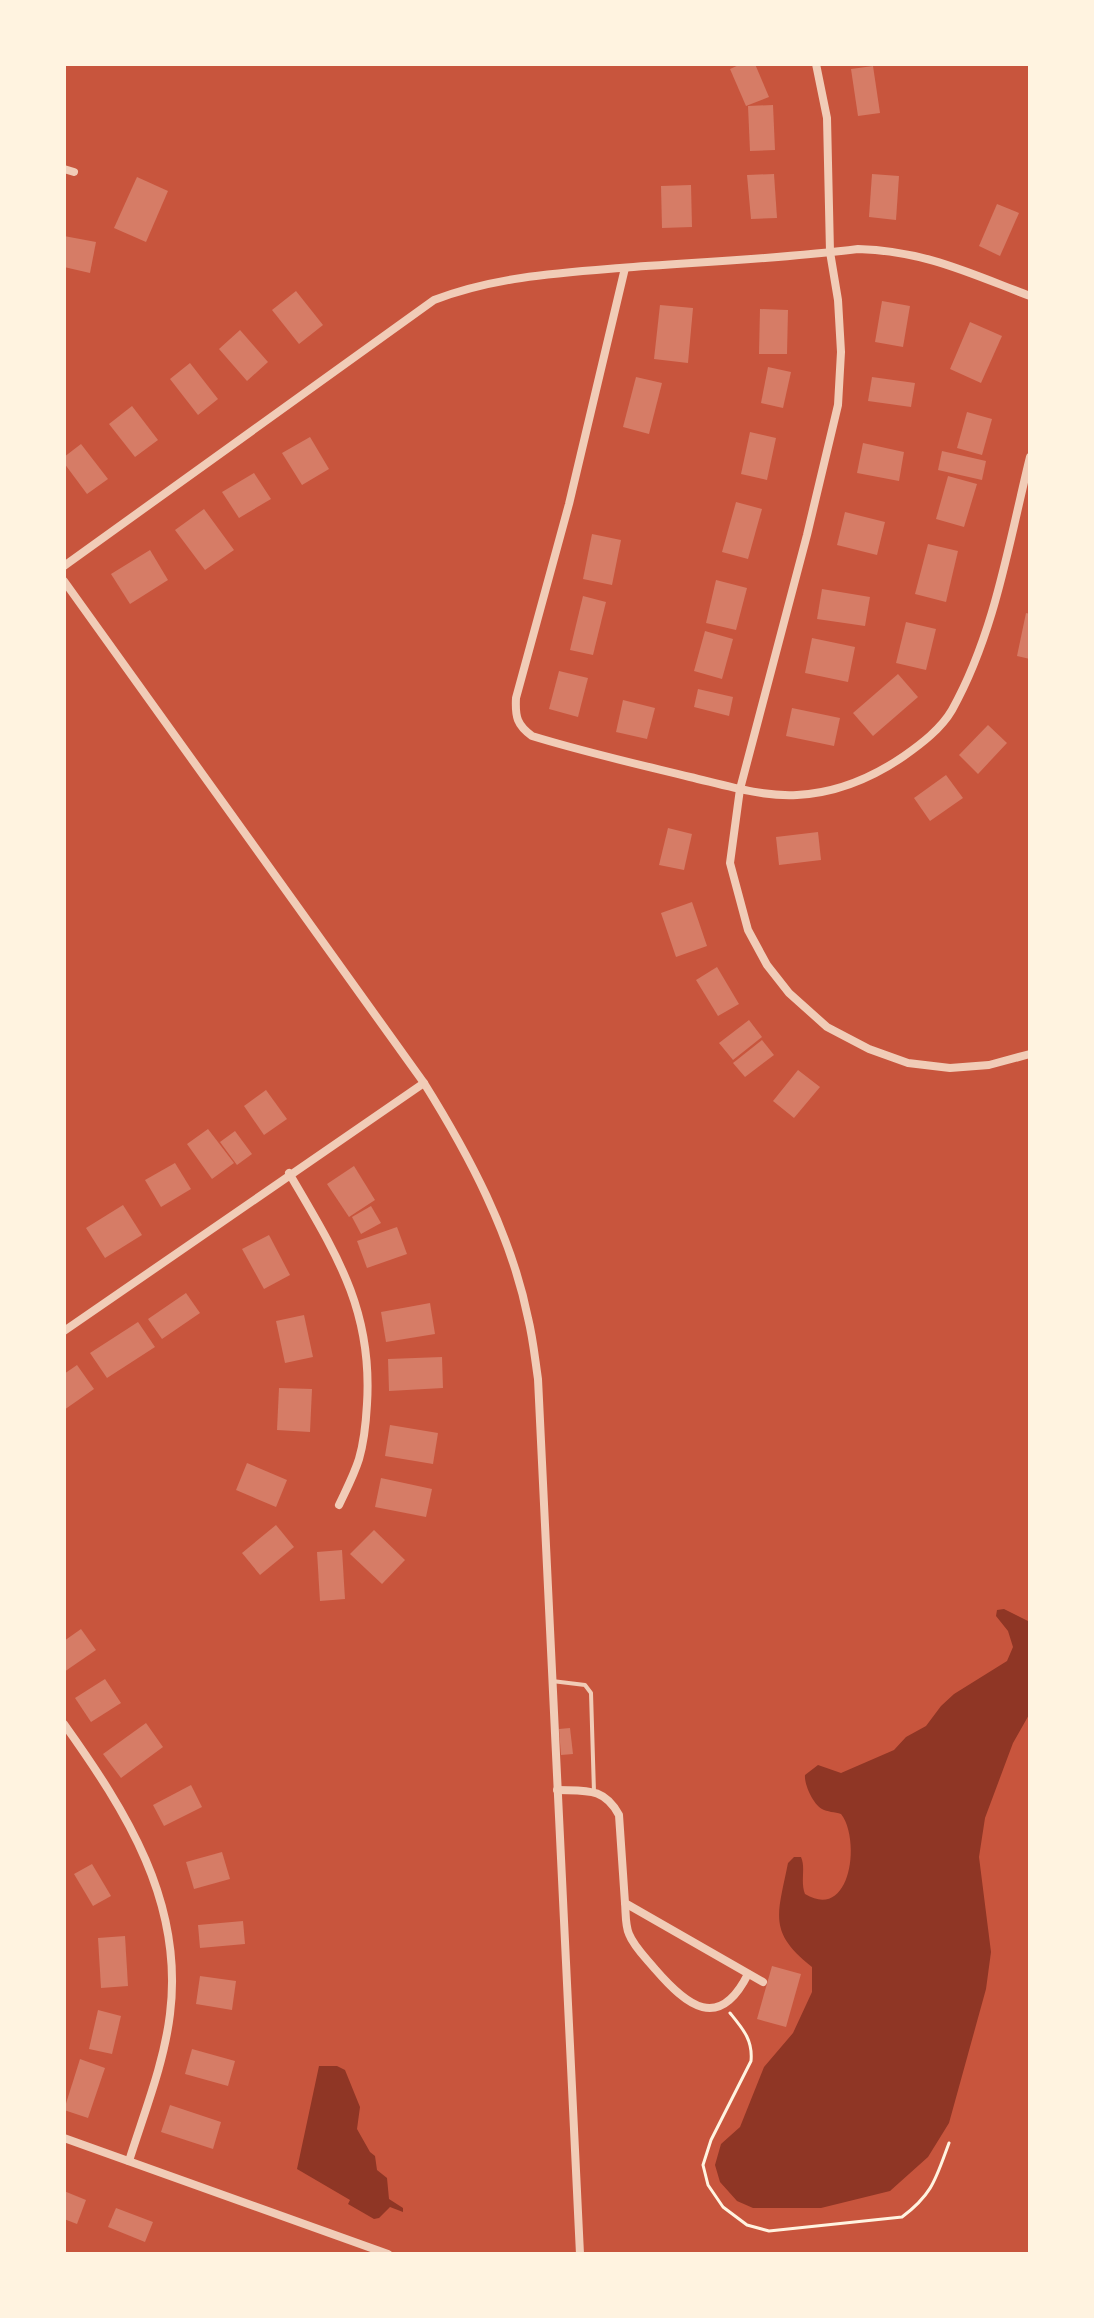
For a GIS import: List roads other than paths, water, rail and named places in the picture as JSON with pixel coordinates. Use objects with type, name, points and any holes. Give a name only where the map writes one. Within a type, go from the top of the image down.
[{"type":"street","points":[[816,64],[827,118],[830,252],[841,352],[838,405],[740,789],[730,863],[748,930],[767,965],[789,993],[827,1027],[869,1049],[908,1063],[950,1068],[989,1065],[1030,1054]]},
{"type":"street","points":[[64,169],[74,172]]},
{"type":"street","points":[[64,566],[434,300],[462,289],[547,274],[858,249],[894,250],[920,255],[1030,296]]},
{"type":"street","points":[[625,268],[569,504],[516,698],[515,712],[519,726],[532,736],[740,789],[795,796],[856,783],[892,764],[925,741],[950,714],[983,642],[1030,457]]},
{"type":"street","points":[[64,581],[424,1083],[459,1139],[515,1268],[528,1318],[538,1379],[580,2254]]},
{"type":"street","points":[[64,1331],[289,1173],[424,1083]]},
{"type":"street","points":[[289,1173],[334,1249],[355,1297],[365,1336],[368,1380],[365,1423],[359,1458],[339,1505]]},
{"type":"street","points":[[64,1724],[126,1818],[152,1869],[165,1916],[171,1972],[170,2014],[160,2064],[129,2161]]},
{"type":"street","points":[[557,1790],[594,1792],[613,1803],[619,1815],[630,1937],[678,1996],[695,2006],[709,2008],[723,2004],[739,1991],[748,1974]]},
{"type":"street","points":[[625,1903],[763,1982]]},
{"type":"street","points":[[64,2138],[388,2254]]},
{"type":"lane","points":[[552,1681],[585,1685],[591,1693],[594,1792]]}]
